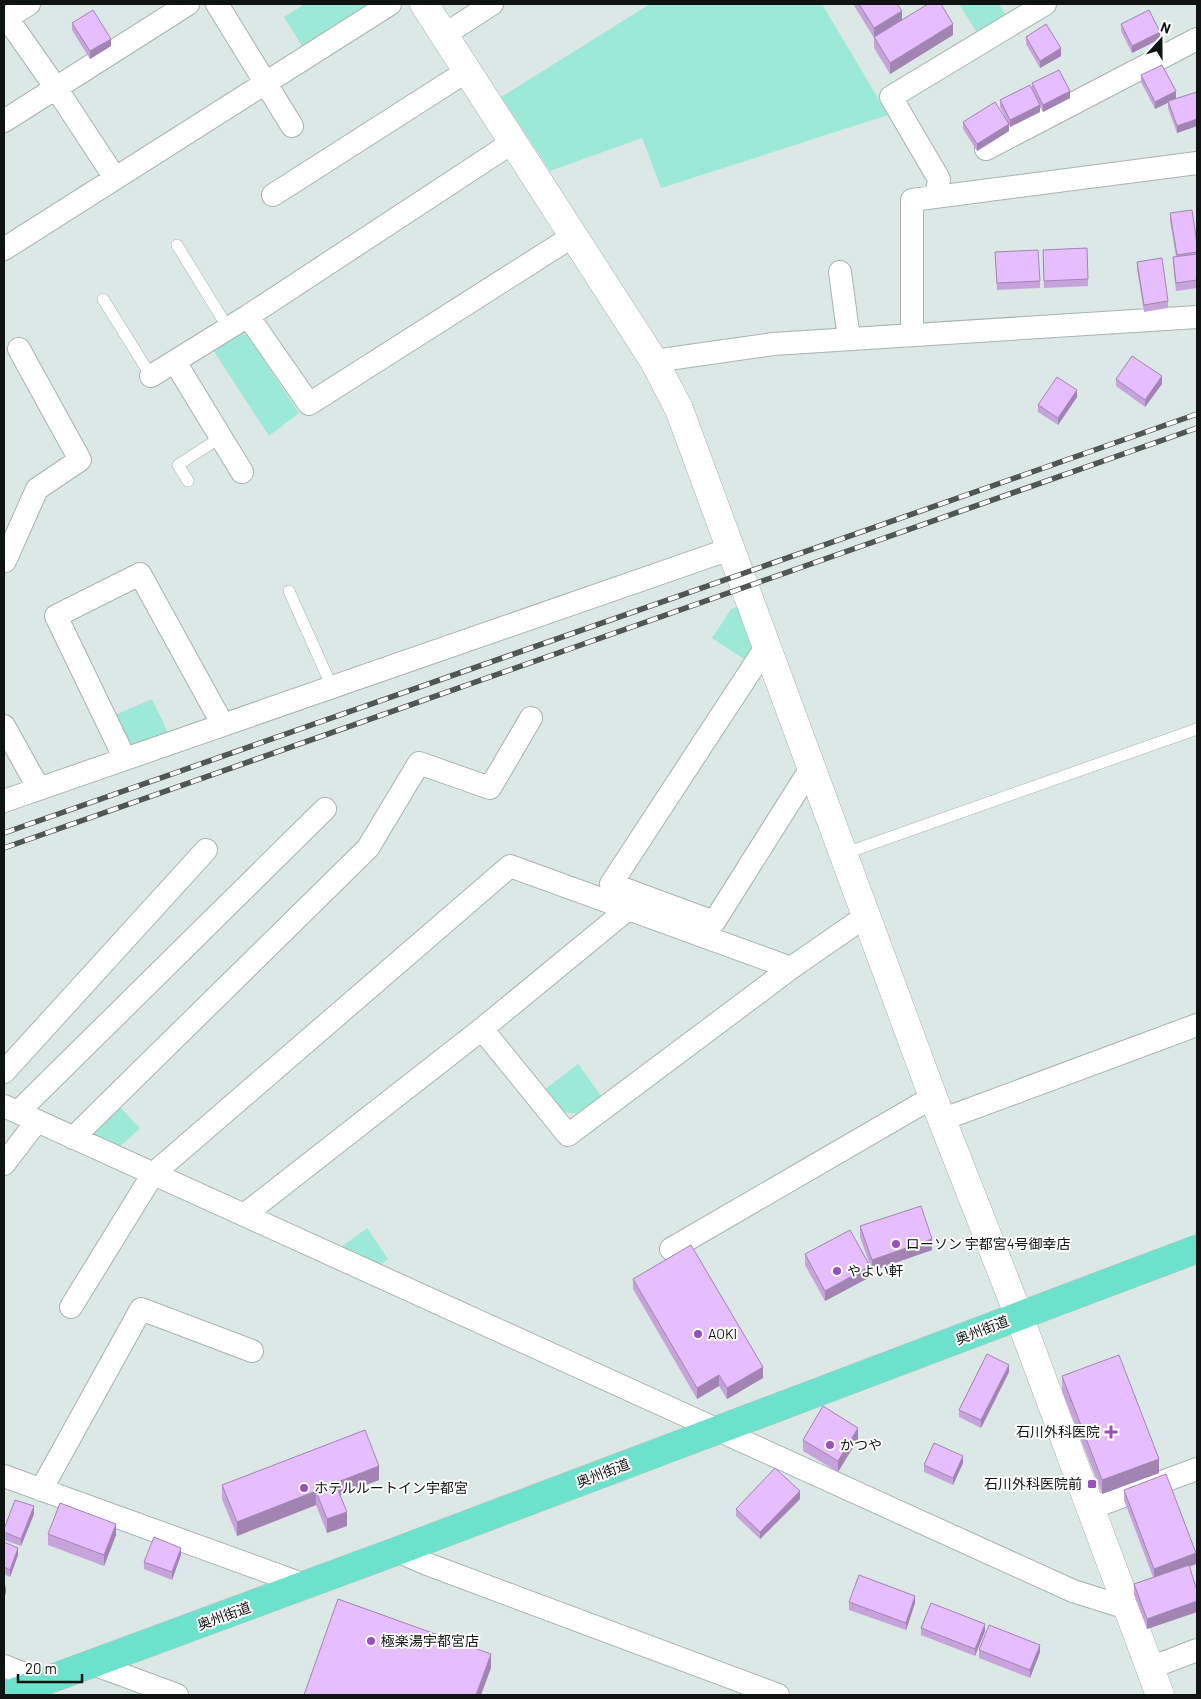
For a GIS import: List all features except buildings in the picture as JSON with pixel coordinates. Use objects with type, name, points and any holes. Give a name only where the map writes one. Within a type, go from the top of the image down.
[{"type":"highway","name":"奥州街道","points":[[7,1695],[398,1551],[1197,1249]]},
{"type":"street","points":[[30,4],[6,19],[56,88],[114,178]]},
{"type":"street","points":[[4,121],[188,4]]},
{"type":"street","points":[[217,4],[292,126]]},
{"type":"street","points":[[4,249],[390,4]]},
{"type":"street","points":[[424,4],[654,361],[679,409],[937,1108],[1019,1316],[1160,1695]]},
{"type":"street","points":[[444,35],[492,4]]},
{"type":"street","points":[[936,196],[939,179],[891,97],[1044,4]]},
{"type":"street","points":[[986,149],[1197,39]]},
{"type":"street","points":[[273,195],[467,71]]},
{"type":"street","points":[[151,376],[248,316],[513,142]]},
{"type":"street","points":[[912,335],[912,200],[1197,163]]},
{"type":"street","points":[[248,316],[309,404],[573,236]]},
{"type":"street","points":[[840,272],[849,339]]},
{"type":"street","points":[[654,361],[773,344],[1197,317]]},
{"type":"street","points":[[4,561],[37,489],[80,460],[19,349]]},
{"type":"street","points":[[174,362],[242,472]]},
{"type":"street","points":[[4,802],[730,549]]},
{"type":"street","points":[[124,759],[56,616],[140,574],[223,726]]},
{"type":"street","points":[[766,647],[611,884],[714,922],[811,768]]},
{"type":"street","points":[[73,1138],[368,848],[419,763],[490,788],[532,718]]},
{"type":"street","points":[[4,726],[39,789]]},
{"type":"street","points":[[4,1164],[20,1113],[325,809]]},
{"type":"street","points":[[4,1072],[206,850]]},
{"type":"street","points":[[70,1307],[152,1174],[510,866],[791,968]]},
{"type":"street","points":[[244,1215],[482,1029],[628,909]]},
{"type":"street","points":[[482,1029],[568,1135],[791,968],[866,916]]},
{"type":"street","points":[[671,1249],[937,1108],[1197,1025]]},
{"type":"street","points":[[20,1113],[1073,1591],[1127,1608]]},
{"type":"street","points":[[41,1490],[141,1309],[252,1351]]},
{"type":"street","points":[[1091,1508],[1197,1468]]},
{"type":"street","points":[[4,1476],[306,1585]]},
{"type":"street","points":[[398,1551],[426,1564],[778,1695]]},
{"type":"street","points":[[1150,1668],[1197,1650]]},
{"type":"street","points":[[93,1664],[177,1695]]},
{"type":"street","points":[[4,1666],[44,1682]]},
{"type":"lane","points":[[177,245],[228,328]]},
{"type":"lane","points":[[103,299],[151,376]]},
{"type":"lane","points":[[188,481],[178,465],[221,437]]},
{"type":"lane","points":[[289,591],[332,687]]},
{"type":"lane","points":[[843,854],[1197,729]]},
{"type":"green space","points":[[305,4],[382,4],[305,51],[284,17]]},
{"type":"green space","points":[[650,4],[822,4],[888,115],[661,188],[642,138],[550,171],[501,97]]},
{"type":"green space","points":[[959,4],[999,4],[1006,15],[979,36]]},
{"type":"green space","points":[[239,332],[247,335],[299,413],[269,436],[213,350]]},
{"type":"green space","points":[[738,607],[754,649],[747,661],[712,638],[731,609]]},
{"type":"green space","points":[[152,699],[170,737],[142,748],[130,745],[115,715]]},
{"type":"green space","points":[[578,1064],[602,1097],[579,1114],[562,1112],[544,1090]]},
{"type":"green space","points":[[118,1105],[140,1128],[113,1153],[88,1133]]},
{"type":"green space","points":[[367,1228],[388,1259],[374,1270],[334,1252]]},
{"type":"railway","points":[[4,833],[1197,414]]},
{"type":"railway","points":[[4,848],[1197,428]]},
{"type":"place","name":"ローソン 宇都宮4号御幸店","points":[[896,1244]]},
{"type":"place","name":"やよい軒","points":[[837,1271]]},
{"type":"place","name":"AOKI","points":[[698,1334]]},
{"type":"place","name":"石川外科医院","points":[[1111,1432]]},
{"type":"place","name":"かつや","points":[[830,1445]]},
{"type":"place","name":"石川外科医院前","points":[[1092,1484]]},
{"type":"place","name":"ホテルルートイン宇都宮","points":[[304,1488]]},
{"type":"place","name":"極楽湯宇都宮店","points":[[371,1641]]}]
